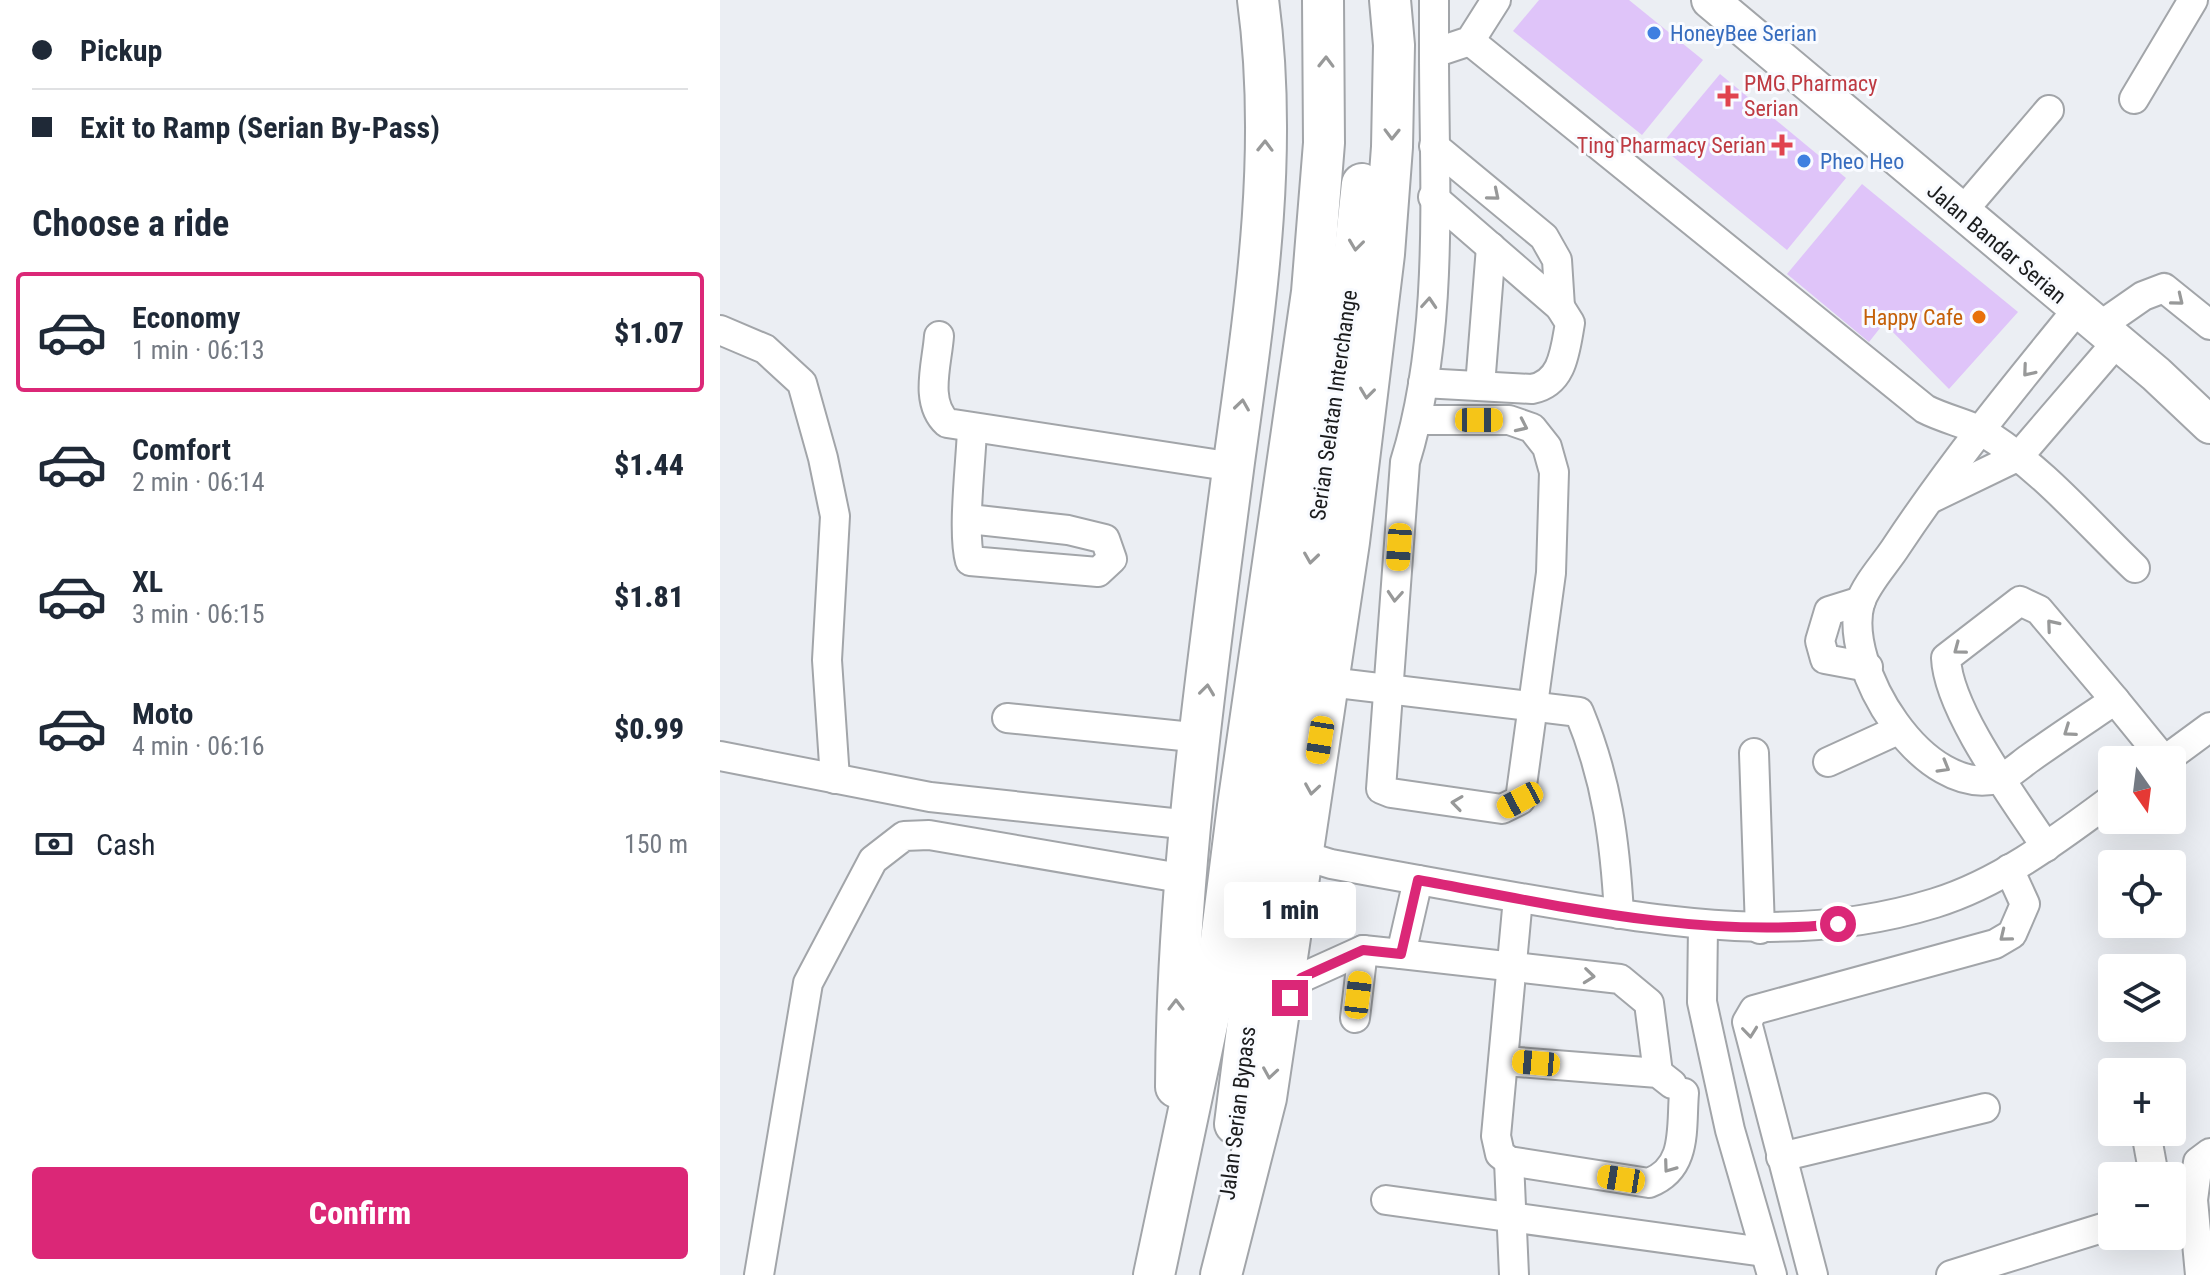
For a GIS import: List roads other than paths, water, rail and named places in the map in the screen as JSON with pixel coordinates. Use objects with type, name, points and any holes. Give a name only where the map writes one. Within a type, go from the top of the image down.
[{"type":"highway","points":[[1176,1167],[1176,982],[1191,825],[1262,244],[1266,100],[1258,0]]},
{"type":"highway","name":"Serian Selatan Interchange","points":[[1256,807],[1312,292],[1324,143],[1326,52],[1323,0]]},
{"type":"highway","name":"Serian Selatan Interchange","points":[[1256,807],[1362,197],[1367,90],[1364,0]]},
{"type":"highway","points":[[1220,1275],[1266,1098],[1359,465],[1384,254],[1392,147],[1394,45],[1390,0]]},
{"type":"highway","points":[[1154,1275],[1256,807]]},
{"type":"highway","name":"Jalan Serian Bypass","points":[[1220,1275],[1256,807]]},
{"type":"main road","name":"Jalan Bandar Serian","points":[[1710,0],[2210,425]]},
{"type":"street","points":[[1418,420],[1509,420],[1532,428],[1547,447],[1554,472],[1551,573],[1520,800],[1502,809],[1381,789],[1405,462],[1418,420],[1432,275],[1434,0]]},
{"type":"street","points":[[1434,53],[1470,41],[1496,0]]},
{"type":"street","points":[[2134,99],[2193,0]]},
{"type":"street","points":[[1470,41],[1925,409],[1957,425],[1979,430],[2019,456],[2135,568]]},
{"type":"street","points":[[1961,213],[2049,110]]},
{"type":"street","points":[[1434,146],[1544,237],[1557,260],[1560,307]]},
{"type":"street","points":[[1423,383],[1532,389],[1547,386],[1557,373],[1564,354],[1570,323],[1560,307],[1433,197]]},
{"type":"street","points":[[1480,386],[1491,247]]},
{"type":"street","points":[[2115,700],[2000,778],[1972,779],[1947,771],[1898,730],[1878,696],[1856,632],[1861,601],[1927,500],[1979,430],[2097,327],[2143,296],[2164,288],[2210,325]]},
{"type":"street","points":[[1927,500],[2019,456],[2097,327]]},
{"type":"street","points":[[720,330],[765,349],[802,383],[823,458],[835,516],[827,660],[835,779]]},
{"type":"street","points":[[939,336],[933,399],[936,413],[947,423],[1234,467]]},
{"type":"street","points":[[969,519],[972,429]]},
{"type":"street","points":[[1359,465],[1405,462]]},
{"type":"street","points":[[1861,601],[1829,611],[1820,641],[1825,659],[1868,667]]},
{"type":"street","points":[[2046,847],[2000,778],[1947,681],[1946,658],[2020,601],[2039,610],[2153,746]]},
{"type":"street","points":[[1329,682],[1579,712],[1594,747],[1612,824],[1619,914]]},
{"type":"street","points":[[1007,718],[1202,738]]},
{"type":"street","points":[[2184,746],[2210,727]]},
{"type":"street","points":[[1828,762],[1898,730]]},
{"type":"street","points":[[1754,753],[1760,929]]},
{"type":"street","points":[[720,756],[930,797],[1191,825]]},
{"type":"street","points":[[1302,855],[1418,880],[1619,914],[1703,926],[1786,929],[1864,921],[1937,902],[2009,869],[2098,809]]},
{"type":"street","points":[[759,1275],[808,983],[873,860],[904,836],[929,835],[1186,879]]},
{"type":"street","points":[[1813,1275],[1747,1022],[1754,1010],[1995,944],[2012,934],[2025,904],[2009,869]]},
{"type":"street","points":[[1401,954],[1418,880]]},
{"type":"street","points":[[1518,898],[1496,1136],[1500,1154],[1509,1161],[1649,1183],[1664,1177],[1673,1166],[1681,1146],[1684,1093]]},
{"type":"street","points":[[1386,1200],[1512,1216],[1768,1264],[1702,1002],[1703,926]]},
{"type":"street","points":[[1355,1018],[1363,950]]},
{"type":"street","points":[[1279,1019],[1301,978],[1363,950],[1620,979],[1649,1003],[1658,1073]]},
{"type":"street","points":[[1505,1061],[1658,1073],[1684,1093],[1721,1087]]},
{"type":"street","points":[[1781,1157],[1985,1108]]},
{"type":"street","points":[[2186,1193],[2198,1162],[2210,1153]]},
{"type":"street","points":[[1509,1161],[1514,1275]]},
{"type":"street","points":[[2186,1219],[2200,1275]]},
{"type":"street","points":[[1951,1275],[2098,1229]]},
{"type":"place","name":"HoneyBee Serian","points":[[1654,33]]},
{"type":"place","name":"PMG Pharmacy Serian","points":[[1728,96]]},
{"type":"place","name":"Ting Pharmacy Serian","points":[[1782,145]]},
{"type":"place","name":"Pheo Heo","points":[[1804,161]]},
{"type":"place","name":"Happy Cafe","points":[[1979,317]]}]
